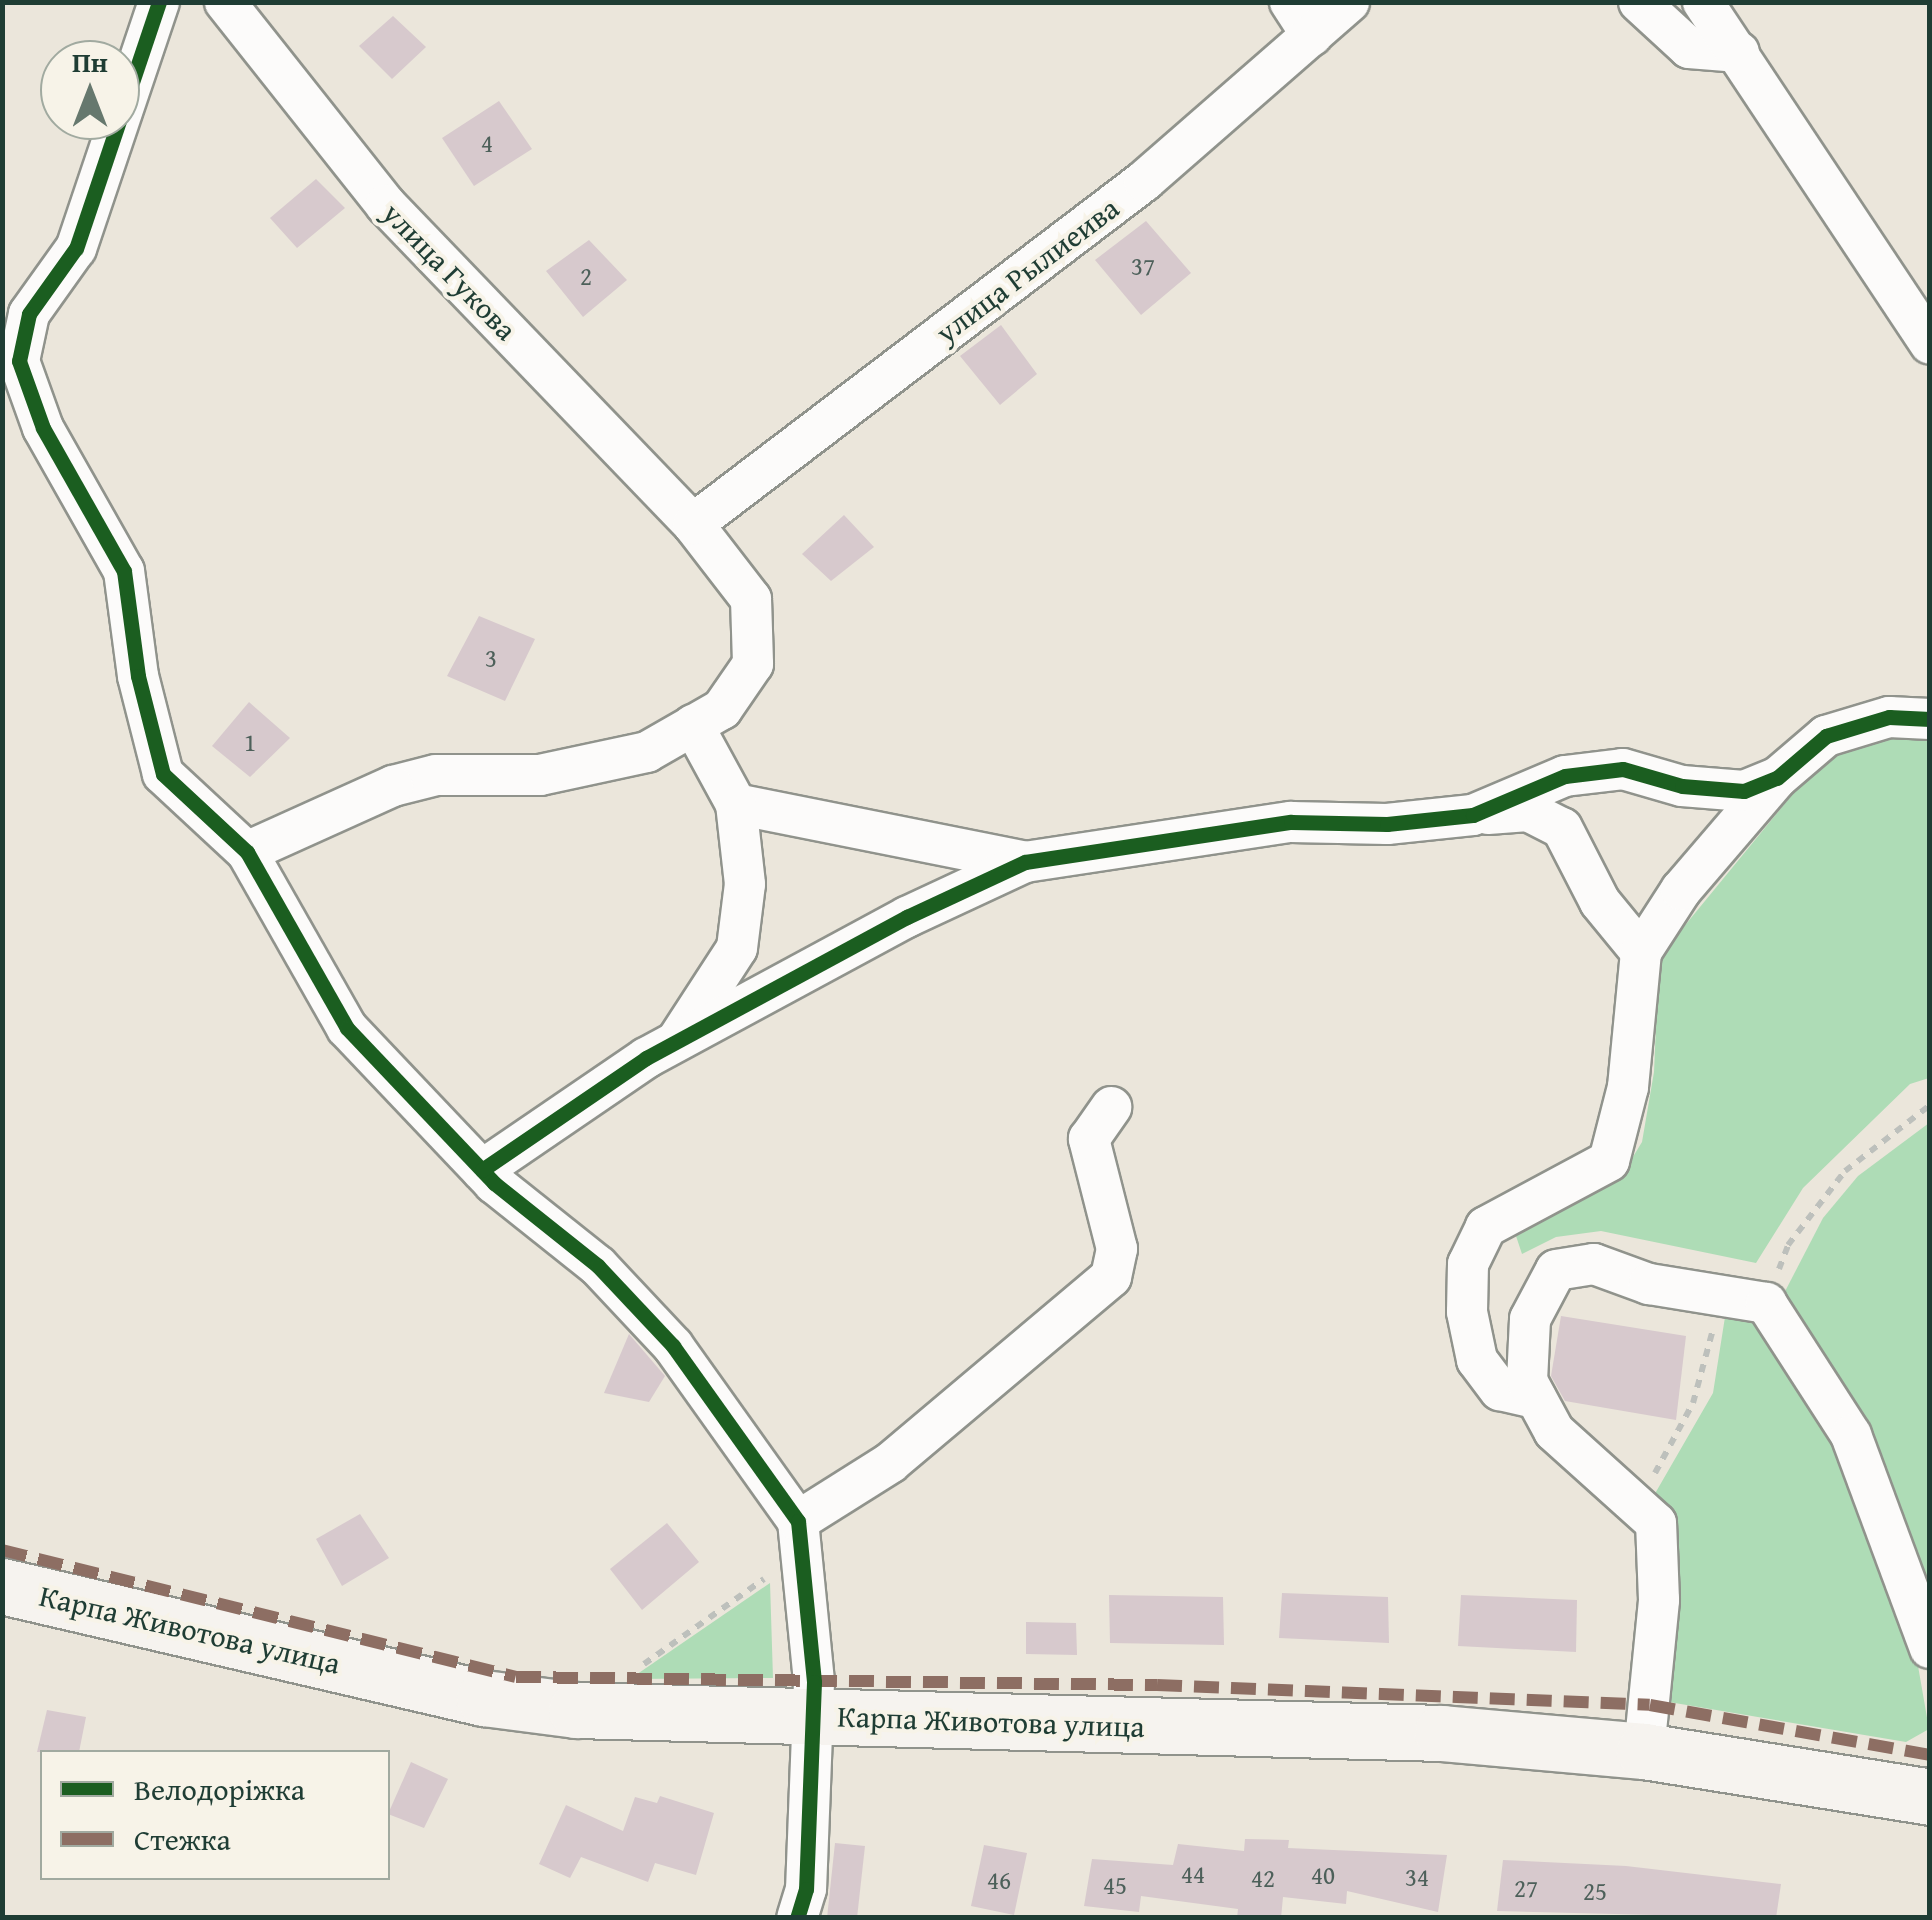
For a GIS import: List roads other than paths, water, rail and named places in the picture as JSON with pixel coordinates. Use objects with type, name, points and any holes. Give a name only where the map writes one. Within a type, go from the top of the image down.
[{"type":"main road","name":"Карпа Животова улица","points":[[2,1586],[484,1698],[576,1710],[1442,1733],[1644,1751],[1930,1796]]},
{"type":"street","points":[[159,2],[76,248],[13,338],[19,361],[43,428],[124,571],[138,676],[163,774],[247,852],[346,1028],[482,1170],[598,1266],[674,1346],[798,1521],[812,1716],[806,1888],[797,1918]]},
{"type":"street","name":"улица Гукова","points":[[226,2],[386,206],[694,524],[751,599],[753,664],[722,710],[647,752],[540,774],[436,774],[394,786],[247,852]]},
{"type":"street","name":"улица Рылиеива","points":[[694,524],[1144,180],[1301,19],[1349,2]]},
{"type":"street","points":[[1638,2],[1690,48],[1739,52]]},
{"type":"street","points":[[1703,2],[1930,344]]},
{"type":"street","points":[[1536,1398],[1500,1390],[1477,1360],[1467,1312],[1468,1264],[1486,1228],[1609,1161],[1628,1087],[1641,952],[1682,890],[1777,778],[1826,736],[1888,717],[1930,719]]},
{"type":"street","points":[[676,1042],[737,948],[744,884],[736,804],[694,726]]},
{"type":"street","points":[[1472,816],[1565,776],[1623,769],[1682,786],[1744,791],[1777,778]]},
{"type":"street","points":[[736,804],[1024,862]]},
{"type":"street","points":[[482,1170],[676,1042],[1024,862],[1292,822],[1387,824],[1528,811],[1562,828],[1600,902],[1641,952]]},
{"type":"street","points":[[798,1521],[890,1462],[1111,1277],[1115,1235],[1092,1169],[1090,1139],[1111,1107]]},
{"type":"street","points":[[1644,1751],[1659,1600],[1656,1522],[1554,1431],[1527,1381],[1530,1319],[1556,1270],[1594,1264],[1648,1284],[1766,1303],[1851,1435],[1930,1648]]}]
